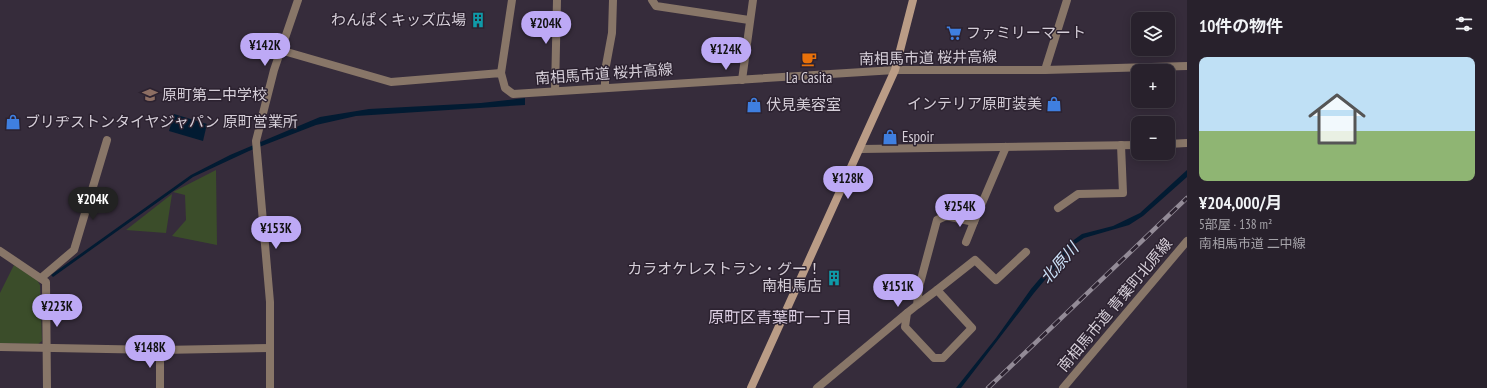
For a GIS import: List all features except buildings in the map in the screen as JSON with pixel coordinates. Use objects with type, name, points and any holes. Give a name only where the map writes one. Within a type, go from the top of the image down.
[{"type":"street","points":[[270,388],[270,302],[256,141],[280,50],[298,0]]},
{"type":"street","points":[[280,50],[391,82],[501,73],[512,0]]},
{"type":"street","points":[[555,91],[557,0]]},
{"type":"street","points":[[605,88],[605,71],[612,33],[613,0]]},
{"type":"street","points":[[652,0],[656,6],[750,20]]},
{"type":"street","points":[[742,80],[753,0]]},
{"type":"street","points":[[751,388],[895,70],[913,0]]},
{"type":"street","points":[[1045,70],[1067,0]]},
{"type":"street","name":"南相馬市道 桜井高線","points":[[501,73],[504,88],[513,94],[895,70],[1045,70],[1187,66]]},
{"type":"street","points":[[41,278],[74,250],[108,140]]},
{"type":"street","points":[[1175,144],[1187,143]]},
{"type":"street","points":[[1058,208],[1078,194],[1123,192],[1121,145]]},
{"type":"street","points":[[860,149],[1131,145]]},
{"type":"street","points":[[966,242],[1006,147]]},
{"type":"street","points":[[917,305],[919,287],[937,220],[946,216],[974,222]]},
{"type":"street","name":"南相馬市道 青葉町北原線","points":[[1063,388],[1187,241]]},
{"type":"street","points":[[0,251],[46,282],[47,388]]},
{"type":"street","points":[[818,388],[907,313],[976,260],[996,280],[1026,252]]},
{"type":"street","points":[[907,313],[905,327],[934,358],[943,358],[972,328],[937,290]]},
{"type":"street","points":[[0,347],[160,350],[270,348]]},
{"type":"street","points":[[160,350],[160,388]]},
{"type":"street","points":[[1071,388],[1078,370]]},
{"type":"green space","points":[[216,170],[217,245],[172,236],[186,220],[185,195],[173,192]]},
{"type":"green space","points":[[172,194],[166,233],[126,230]]},
{"type":"green space","points":[[14,265],[37,280],[40,285],[42,341],[38,344],[0,343],[0,293]]},
{"type":"water","points":[[525,98],[525,105],[356,116],[316,125],[249,151],[193,177],[53,277],[51,275],[191,175],[230,155],[320,117],[369,109],[481,103]]},
{"type":"water","points":[[174,114],[207,124],[203,141],[169,131]]},
{"type":"water","name":"北原川","points":[[1187,170],[1187,177],[1143,216],[1129,225],[1084,238],[1075,244],[1034,293],[961,388],[956,388],[996,338],[1031,289],[1071,242],[1082,234],[1113,226],[1140,213]]},
{"type":"railway","points":[[988,388],[1187,198]]},
{"type":"place","name":"わんぱくキッズ広場","points":[[478,20]]},
{"type":"place","name":"ファミリーマート","points":[[954,33]]},
{"type":"place","name":"La Casita","points":[[809,59]]},
{"type":"place","name":"原町第二中学校","points":[[150,95]]},
{"type":"place","name":"インテリア原町装美","points":[[1054,104]]},
{"type":"place","name":"伏見美容室","points":[[754,105]]},
{"type":"place","name":"ブリヂストンタイヤジャパン 原町営業所","points":[[13,122]]},
{"type":"place","name":"Espoir","points":[[890,137]]},
{"type":"place","name":"カラオケレストラン・グー！ 南相馬店","points":[[834,278]]},
{"type":"district","name":"原町区青葉町一丁目","points":[[780,317]]}]
